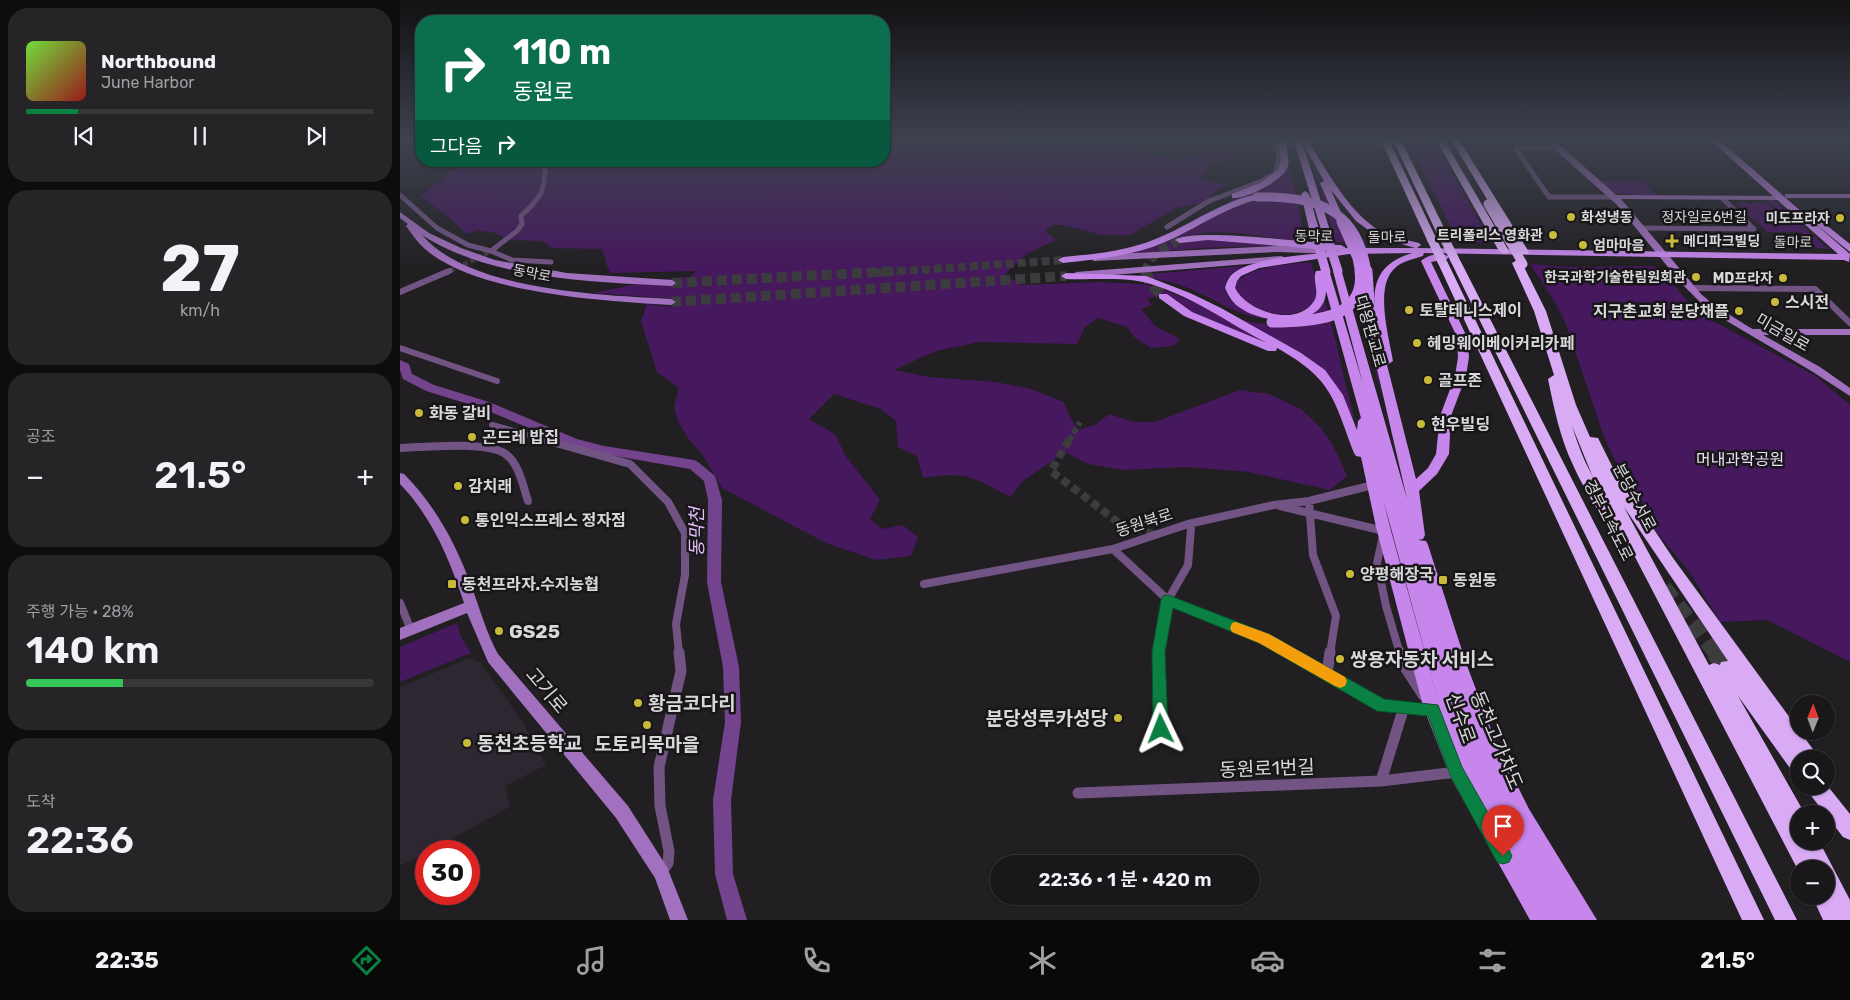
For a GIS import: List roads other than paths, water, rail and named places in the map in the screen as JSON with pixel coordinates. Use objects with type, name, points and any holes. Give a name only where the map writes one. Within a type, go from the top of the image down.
[{"type":"highway","name":"경부고속도로","points":[[1405,181],[1750,914]]},
{"type":"highway","name":"경부고속도로","points":[[1417,181],[1445,240],[1440,253],[1783,914]]},
{"type":"highway","points":[[1464,181],[1504,251]]},
{"type":"highway","name":"분당수서로","points":[[1471,181],[1521,260],[1548,332],[1570,405],[1599,475],[1803,860]]},
{"type":"highway","name":"분당수서로","points":[[1474,181],[1550,313],[1579,405],[1595,446],[1647,552],[1790,807]]},
{"type":"highway","points":[[1478,181],[1521,260]]},
{"type":"highway","points":[[1548,332],[1546,348],[1560,411],[1576,456],[1593,489],[1617,528]]},
{"type":"highway","points":[[1611,476],[1668,562],[1802,750]]},
{"type":"highway","points":[[1727,668],[1790,752]]},
{"type":"highway","points":[[1823,795],[1850,830]]},
{"type":"highway","points":[[1832,795],[1850,822]]},
{"type":"highway","points":[[1835,903],[1849,920]]},
{"type":"highway","points":[[1832,905],[1835,920]]},
{"type":"main road","points":[[1185,228],[1218,206],[1271,181]]},
{"type":"main road","name":"대왕판교로","points":[[1302,181],[1316,237],[1322,272],[1403,533]]},
{"type":"main road","name":"대왕판교로","points":[[1311,181],[1373,396],[1403,533]]},
{"type":"main road","points":[[1066,276],[1153,280],[1184,288],[1235,313],[1255,320],[1304,323],[1325,318],[1349,306],[1360,290],[1361,275],[1323,181]]},
{"type":"main road","points":[[1330,181],[1352,211],[1374,231],[1388,238],[1408,243],[1476,250]]},
{"type":"main road","name":"미금일로","points":[[1595,181],[1614,197],[1642,228],[1690,288],[1712,308],[1810,365],[1850,393]]},
{"type":"main road","points":[[1764,181],[1784,197]]},
{"type":"main road","points":[[1767,181],[1849,256]]},
{"type":"main road","points":[[1614,197],[1850,196]]},
{"type":"main road","points":[[1064,260],[1119,253],[1150,245],[1228,204],[1257,197],[1278,197],[1307,201],[1330,210],[1348,222],[1359,240],[1365,258],[1369,282],[1370,316],[1375,342],[1412,489],[1403,533]]},
{"type":"main road","name":"동막로","points":[[400,214],[425,244],[444,258],[470,270],[504,281],[573,295],[671,302]]},
{"type":"main road","name":"동막로","points":[[408,222],[465,253],[523,268],[588,278],[672,282]]},
{"type":"main road","points":[[1180,240],[1208,237],[1269,244],[1384,250]]},
{"type":"main road","name":"동막로","points":[[1064,260],[1276,249],[1345,251]]},
{"type":"main road","name":"돌마로","points":[[1345,251],[1384,250],[1440,253],[1476,250],[1504,251],[1521,260],[1662,253],[1849,256]]},
{"type":"main road","points":[[1412,489],[1426,480],[1442,454],[1446,413],[1455,396],[1464,358],[1462,337],[1426,261],[1431,258],[1458,256],[1476,250]]},
{"type":"main road","name":"동막로","points":[[1066,276],[1262,261],[1345,251]]},
{"type":"main road","points":[[1322,272],[1322,292],[1317,304],[1306,312],[1293,316],[1268,316],[1249,310],[1235,300],[1230,288],[1232,280],[1238,274],[1258,265],[1360,251]]},
{"type":"main road","points":[[1394,413],[1380,309],[1380,285],[1385,273],[1393,264],[1440,253]]},
{"type":"main road","points":[[1138,278],[1168,286],[1196,299],[1305,360],[1329,381],[1374,485]]},
{"type":"main road","points":[[1162,296],[1188,314],[1270,348],[1305,368],[1326,387],[1344,414]]},
{"type":"main road","points":[[1752,332],[1850,332]]},
{"type":"main road","points":[[1364,408],[1363,439],[1374,485]]},
{"type":"main road","name":"고기로","points":[[400,477],[426,508],[447,544],[480,631],[493,658],[622,812],[661,872],[679,920]]},
{"type":"main road","name":"신수로","points":[[1374,485],[1403,533],[1432,710],[1456,772],[1541,920]]},
{"type":"main road","name":"동천고가차도","points":[[1403,533],[1470,738],[1504,811],[1527,852],[1579,916]]},
{"type":"main road","name":"동천고가차도","points":[[1403,533],[1454,728],[1493,815],[1557,920]]},
{"type":"main road","points":[[405,632],[471,606]]},
{"type":"street","points":[[492,251],[517,231],[522,224],[521,216],[539,200],[546,188],[546,181]]},
{"type":"street","points":[[1167,227],[1209,201],[1262,181]]},
{"type":"street","points":[[1538,181],[1549,197],[1614,197]]},
{"type":"street","points":[[400,195],[437,228],[468,245],[492,251],[512,260],[551,262]]},
{"type":"street","name":"정자일로6번길","points":[[1642,228],[1754,229],[1722,198]]},
{"type":"street","points":[[400,292],[450,271]]},
{"type":"street","points":[[1690,288],[1815,289],[1850,323]]},
{"type":"street","points":[[400,348],[497,381]]},
{"type":"street","points":[[492,425],[630,464],[668,502],[685,533],[685,575],[676,624],[681,671],[659,767],[660,806],[669,851],[668,864],[661,872]]},
{"type":"street","points":[[400,448],[482,448],[503,453],[517,470],[528,501]]},
{"type":"street","name":"동원북로","points":[[924,584],[1113,549],[1188,524],[1274,505],[1309,501],[1374,485]]},
{"type":"street","points":[[1309,501],[1313,555],[1336,616],[1327,674]]},
{"type":"street","points":[[1274,505],[1310,515],[1403,533]]},
{"type":"street","points":[[1161,729],[1158,652],[1168,600],[1188,565],[1191,529],[1188,524]]},
{"type":"street","points":[[1113,549],[1168,600],[1264,639],[1382,706],[1432,710]]},
{"type":"street","points":[[400,603],[405,632]]},
{"type":"street","points":[[1381,781],[1404,707]]},
{"type":"street","name":"동원로1번길","points":[[1078,793],[1381,781],[1456,772]]},
{"type":"waterway","name":"동막천","points":[[400,364],[405,367],[407,376],[430,388],[485,405],[574,442],[604,450],[694,465],[710,479],[715,500],[714,582],[731,667],[733,722],[722,800],[724,874],[737,920]]},
{"type":"tunnel","points":[[1146,272],[1150,261],[1158,252],[1180,240]]},
{"type":"tunnel","points":[[450,271],[491,251]]},
{"type":"tunnel","points":[[874,273],[1063,260]]},
{"type":"tunnel","points":[[672,283],[898,271]]},
{"type":"tunnel","points":[[1146,272],[1150,282],[1163,296]]},
{"type":"tunnel","points":[[671,302],[1066,276]]},
{"type":"tunnel","points":[[1069,441],[1080,422]]},
{"type":"tunnel","points":[[1069,440],[1051,471],[1119,523],[1155,535]]},
{"type":"tunnel","points":[[1617,528],[1637,553]]},
{"type":"tunnel","points":[[1664,587],[1716,654]]},
{"type":"tunnel","points":[[1715,652],[1727,668]]},
{"type":"place","name":"화성냉동","points":[[1571,217]]},
{"type":"place","name":"미도프라자","points":[[1840,218]]},
{"type":"place","name":"트리폴리스 영화관","points":[[1553,235]]},
{"type":"place","name":"메디파크빌딩","points":[[1672,241]]},
{"type":"place","name":"엄마마음","points":[[1583,245]]},
{"type":"place","name":"한국과학기술한림원회관","points":[[1696,277]]},
{"type":"place","name":"MD프라자","points":[[1783,278]]},
{"type":"place","name":"스시전","points":[[1775,302]]},
{"type":"place","name":"토탈테니스제이","points":[[1409,310]]},
{"type":"place","name":"지구촌교회 분당채플","points":[[1739,311]]},
{"type":"place","name":"헤밍웨이베이커리카페","points":[[1417,343]]},
{"type":"place","name":"골프존","points":[[1428,380]]},
{"type":"place","name":"화동 갈비","points":[[419,413]]},
{"type":"place","name":"현우빌딩","points":[[1421,424]]},
{"type":"place","name":"곤드레 밥집","points":[[472,437]]},
{"type":"place","name":"감치래","points":[[458,486]]},
{"type":"place","name":"통인익스프레스 정자점","points":[[465,520]]},
{"type":"place","name":"양평해장국","points":[[1350,574]]},
{"type":"place","name":"동원동","points":[[1443,580]]},
{"type":"place","name":"동천프라자.수지농협","points":[[452,584]]},
{"type":"place","name":"GS25","points":[[499,631]]},
{"type":"place","name":"쌍용자동차 서비스","points":[[1340,659]]},
{"type":"place","name":"황금코다리","points":[[638,703]]},
{"type":"place","name":"분당성루카성당","points":[[1118,718]]},
{"type":"place","name":"도토리묵마을","points":[[647,725]]},
{"type":"place","name":"동천초등학교","points":[[467,743]]},
{"type":"park label","name":"머내과학공원","points":[[1740,459]]}]
